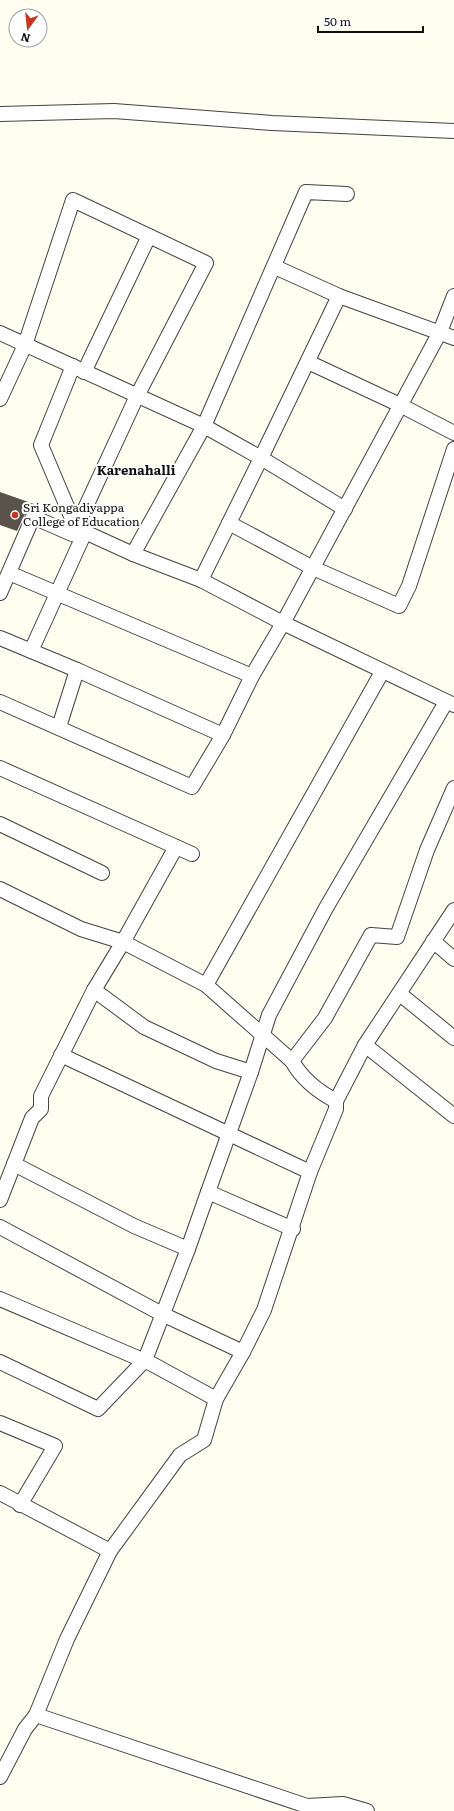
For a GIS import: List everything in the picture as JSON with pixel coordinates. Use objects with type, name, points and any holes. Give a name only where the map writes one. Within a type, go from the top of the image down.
[{"type":"street","points":[[0,114],[114,111],[272,123],[454,131]]},
{"type":"street","points":[[133,554],[204,426],[306,192],[347,194]]},
{"type":"street","points":[[0,399],[25,345],[73,200],[206,263],[137,396],[80,530],[57,594],[31,651]]},
{"type":"street","points":[[0,1362],[98,1409],[145,1360],[188,1249],[264,1035],[269,1016],[326,908],[450,704],[283,623],[201,580],[133,554],[80,530],[41,445],[78,369],[149,236]]},
{"type":"street","points":[[274,267],[339,296],[454,338]]},
{"type":"street","points":[[201,580],[339,296]]},
{"type":"street","points":[[0,702],[192,787],[223,735],[252,676],[283,623],[440,332],[454,296]]},
{"type":"street","points":[[0,333],[204,426],[261,458],[345,509]]},
{"type":"street","points":[[308,362],[400,405],[454,433]]},
{"type":"street","points":[[229,523],[313,568],[399,606],[409,586],[454,449]]},
{"type":"street","points":[[0,593],[33,517],[72,534],[80,530]]},
{"type":"street","points":[[9,573],[252,676]]},
{"type":"street","points":[[0,638],[77,670],[223,735]]},
{"type":"street","points":[[59,728],[77,670]]},
{"type":"street","points":[[206,985],[382,672]]},
{"type":"street","points":[[0,768],[192,854]]},
{"type":"street","points":[[292,1061],[327,1015],[371,935],[397,937],[427,850],[454,788]]},
{"type":"street","points":[[0,824],[102,873]]},
{"type":"street","points":[[0,1200],[32,1118],[40,1109],[41,1096],[61,1055],[94,990],[123,942],[176,847]]},
{"type":"street","points":[[0,889],[82,928],[123,942],[206,985],[292,1061],[299,1073],[321,1093],[336,1101]]},
{"type":"street","points":[[0,1778],[25,1729],[36,1715],[66,1639],[110,1551],[180,1455],[204,1440],[216,1400],[243,1352],[264,1310],[293,1229],[310,1172],[336,1109],[336,1101],[364,1045],[400,994],[454,910]]},
{"type":"street","points":[[433,941],[454,959]]},
{"type":"street","points":[[94,990],[144,1027],[216,1062],[251,1072]]},
{"type":"street","points":[[400,994],[454,1038]]},
{"type":"street","points":[[364,1045],[454,1116]]},
{"type":"street","points":[[61,1055],[310,1172]]},
{"type":"street","points":[[14,1164],[134,1226],[188,1249]]},
{"type":"street","points":[[208,1192],[293,1229]]},
{"type":"street","points":[[0,1227],[162,1314],[243,1352]]},
{"type":"street","points":[[0,1299],[145,1360],[216,1400]]},
{"type":"street","points":[[0,1423],[55,1446],[20,1505]]},
{"type":"street","points":[[0,1493],[20,1505],[110,1551]]},
{"type":"street","points":[[36,1715],[307,1806],[343,1804],[367,1811]]},
{"type":"building","name":"Sri Kongadiyappa College of Education","points":[[0,492],[34,504],[33,509],[25,514],[17,531],[0,525]]},
{"type":"place","name":"Sri Kongadiyappa College of Education","points":[[15,515]]},
{"type":"district","name":"Karenahalli","points":[[136,470]]}]
